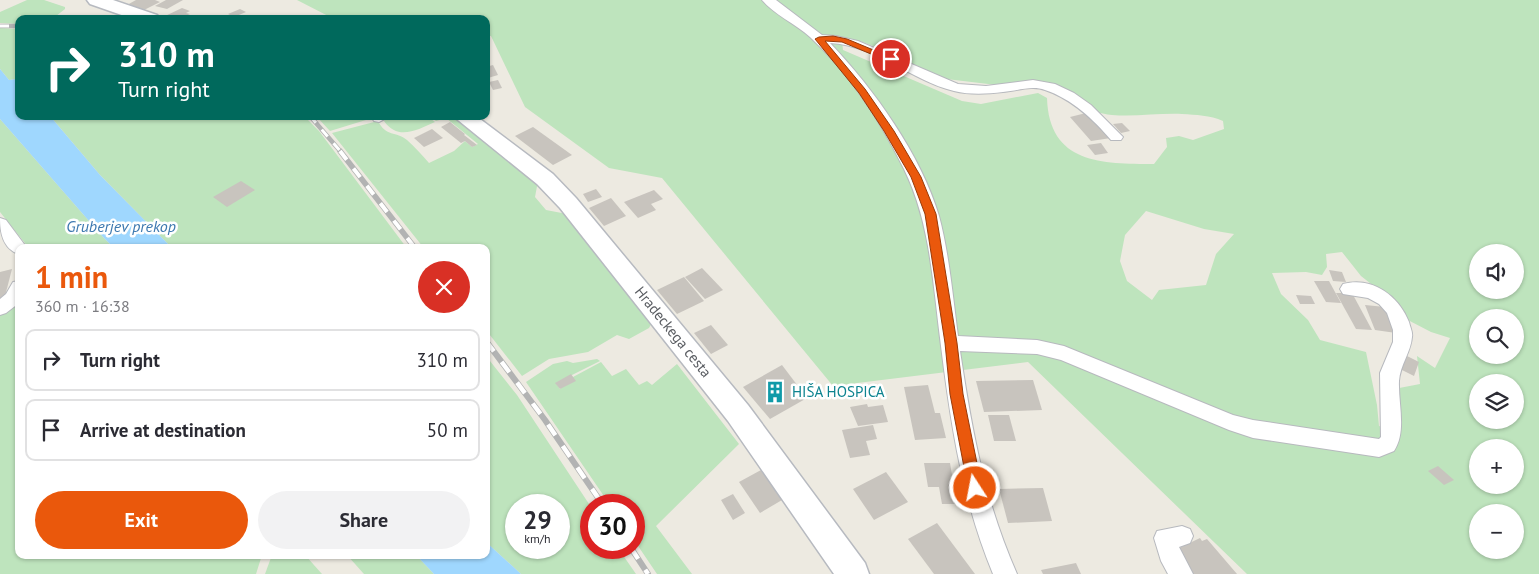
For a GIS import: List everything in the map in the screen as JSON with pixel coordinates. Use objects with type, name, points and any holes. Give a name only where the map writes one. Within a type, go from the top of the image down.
[{"type":"street","points":[[96,0],[139,15]]},
{"type":"street","points":[[768,0],[819,39],[862,91],[889,131],[916,177],[931,214],[951,343],[956,394],[975,488],[988,534],[1005,574]]},
{"type":"street","points":[[819,39],[833,38],[844,40],[936,81],[955,87],[979,90],[1032,84],[1048,86],[1066,94],[1090,110],[1116,137]]},
{"type":"street","name":"Hradeckega cesta","points":[[468,120],[546,179],[568,203],[738,413],[853,574]]},
{"type":"street","points":[[0,224],[11,244]]},
{"type":"street","points":[[951,343],[1037,347],[1064,353],[1229,422],[1254,429],[1379,448],[1387,445],[1391,439],[1388,393],[1391,369],[1403,336],[1401,325],[1388,300],[1376,293],[1349,289]]},
{"type":"street","points":[[0,308],[12,299],[15,294]]},
{"type":"street","points":[[1182,536],[1165,538],[1172,561],[1182,574]]},
{"type":"green space","points":[[27,0],[44,0],[65,7],[57,15],[15,15],[15,24],[0,23],[0,12]]},
{"type":"green space","points":[[297,0],[1539,0],[1539,574],[1247,574],[1028,362],[833,386],[662,178],[609,168],[525,107],[490,36],[490,15],[326,15]],"holes":[[[842,41],[860,41],[899,56],[938,78],[1005,86],[1039,82],[1074,103],[1103,114],[1203,116],[1223,121],[1224,129],[1193,140],[1179,136],[1166,138],[1167,147],[1154,164],[1098,161],[1082,156],[1068,148],[1057,136],[1050,120],[1047,98],[1038,93],[981,104],[962,101],[843,50]],[[1146,211],[1204,229],[1234,234],[1216,254],[1206,285],[1159,290],[1152,300],[1127,281],[1120,261],[1125,235]],[[1342,252],[1361,276],[1390,299],[1404,318],[1431,332],[1450,338],[1435,368],[1417,356],[1420,384],[1394,389],[1400,432],[1379,426],[1377,405],[1366,352],[1320,340],[1308,320],[1281,294],[1272,273],[1306,272],[1322,275],[1327,267],[1326,254]]]},
{"type":"green space","points":[[0,28],[15,29],[15,79],[9,80],[0,69]]},
{"type":"green space","points":[[0,119],[110,244],[26,244],[0,212]]},
{"type":"green space","points":[[53,120],[308,120],[319,131],[404,244],[168,244],[100,175]]},
{"type":"green space","points":[[320,120],[366,120],[330,131]]},
{"type":"green space","points":[[432,120],[435,122],[415,130],[402,132],[395,131],[384,121]]},
{"type":"green space","points":[[448,120],[458,120],[538,181],[535,197],[546,210],[567,214],[654,319],[649,328],[629,339],[617,335],[588,352],[549,359],[522,376],[490,335],[490,244],[421,244],[332,133],[378,121],[388,132],[407,140],[429,163],[454,151],[465,141],[472,147],[478,144]]},
{"type":"green space","points":[[15,301],[15,559],[261,559],[256,574],[0,574],[0,312]]},
{"type":"green space","points":[[597,359],[600,361],[556,383],[560,389],[573,377],[601,362],[612,376],[626,369],[639,385],[647,381],[652,385],[677,364],[739,444],[656,526],[692,574],[657,574],[645,556],[645,494],[602,494],[526,382],[553,364],[567,361],[573,363]]},
{"type":"green space","points":[[490,361],[517,395],[582,494],[580,494],[580,559],[626,559],[636,574],[521,574],[490,546]]},
{"type":"green space","points":[[271,559],[309,559],[322,574],[265,574]]},
{"type":"green space","points":[[351,559],[420,559],[434,574],[364,574]]},
{"type":"water","name":"Gruberjev prekop","points":[[0,69],[9,80],[15,79],[15,120],[53,120],[100,175],[168,244],[110,244],[0,119]]},
{"type":"water","points":[[490,546],[521,574],[434,574],[420,559],[490,559]]},
{"type":"building","points":[[136,0],[155,0],[160,2],[144,10],[127,5]]},
{"type":"building","points":[[166,0],[183,0],[167,9],[155,6]]},
{"type":"building","points":[[182,8],[190,11],[186,13],[190,14],[188,15],[167,15]]},
{"type":"building","points":[[240,9],[246,12],[239,15],[228,14]]},
{"type":"building","points":[[493,65],[498,75],[490,77],[490,66]]},
{"type":"building","points":[[498,80],[502,88],[493,90],[490,82]]},
{"type":"building","points":[[1090,112],[1111,138],[1091,141],[1070,117]]},
{"type":"building","points":[[450,122],[477,145],[472,147],[465,141],[461,143],[441,127]]},
{"type":"building","points":[[1122,123],[1130,131],[1121,133],[1113,124]]},
{"type":"building","points":[[533,127],[572,155],[553,165],[515,136]]},
{"type":"building","points":[[432,129],[443,138],[424,147],[414,138]]},
{"type":"building","points":[[1101,143],[1108,153],[1095,155],[1087,145]]},
{"type":"building","points":[[241,181],[255,190],[227,207],[213,197]]},
{"type":"building","points":[[596,189],[602,197],[588,202],[583,194]]},
{"type":"building","points":[[654,190],[663,199],[651,204],[656,210],[638,218],[624,202]]},
{"type":"building","points":[[611,198],[626,216],[604,226],[589,208]]},
{"type":"building","points":[[702,268],[723,290],[705,299],[685,277]]},
{"type":"building","points":[[12,269],[4,300],[0,301],[0,272]]},
{"type":"building","points":[[1329,270],[1342,272],[1346,282],[1333,281]]},
{"type":"building","points":[[684,277],[704,301],[677,314],[657,290]]},
{"type":"building","points":[[1314,281],[1329,281],[1341,303],[1326,302]]},
{"type":"building","points":[[1336,293],[1352,293],[1372,330],[1356,329]]},
{"type":"building","points":[[1296,295],[1311,296],[1315,304],[1300,304]]},
{"type":"building","points":[[1365,305],[1385,307],[1396,333],[1375,330]]},
{"type":"building","points":[[711,325],[728,345],[711,354],[694,333]]},
{"type":"building","points":[[1405,355],[1419,362],[1414,376],[1400,369]]},
{"type":"building","name":"HIŠA HOSPICA","points":[[782,365],[807,398],[770,419],[743,387]]},
{"type":"building","points":[[571,374],[576,381],[560,389],[555,383]]},
{"type":"building","points":[[1033,380],[1042,410],[984,412],[976,381]]},
{"type":"building","points":[[928,385],[935,413],[940,413],[946,438],[915,440],[904,387]]},
{"type":"building","points":[[867,404],[868,407],[883,405],[888,422],[858,426],[850,407]]},
{"type":"building","points":[[988,415],[1009,415],[1016,441],[994,441]]},
{"type":"building","points":[[873,425],[877,439],[866,441],[870,455],[850,458],[842,430]]},
{"type":"building","points":[[924,463],[950,463],[954,487],[961,487],[964,504],[942,504],[939,487],[928,487]]},
{"type":"building","points":[[1438,466],[1454,480],[1444,485],[1428,471]]},
{"type":"building","points":[[761,470],[782,500],[760,513],[739,482]]},
{"type":"building","points":[[886,472],[908,502],[874,520],[853,489]]},
{"type":"building","points":[[1043,488],[1052,521],[1008,523],[999,489]]},
{"type":"building","points":[[733,494],[745,513],[733,520],[721,500]]},
{"type":"building","points":[[937,523],[975,574],[934,574],[908,539]]},
{"type":"building","points":[[1200,538],[1202,541],[1207,539],[1237,574],[1189,574],[1171,552]]},
{"type":"building","points":[[1076,563],[1081,574],[1043,574],[1041,570]]},
{"type":"railway","points":[[0,26],[15,26]]},
{"type":"railway","points":[[313,120],[341,152]]},
{"type":"railway","points":[[340,151],[412,244]]},
{"type":"railway","points":[[490,346],[545,420],[595,494]]},
{"type":"railway","points":[[638,559],[648,574]]},
{"type":"place","name":"HIŠA HOSPICA","points":[[775,392]]},
{"type":"route","points":[[891,59],[844,40],[833,38],[819,39],[862,91],[889,131],[916,177],[931,214],[951,343],[956,394],[975,488]]}]
